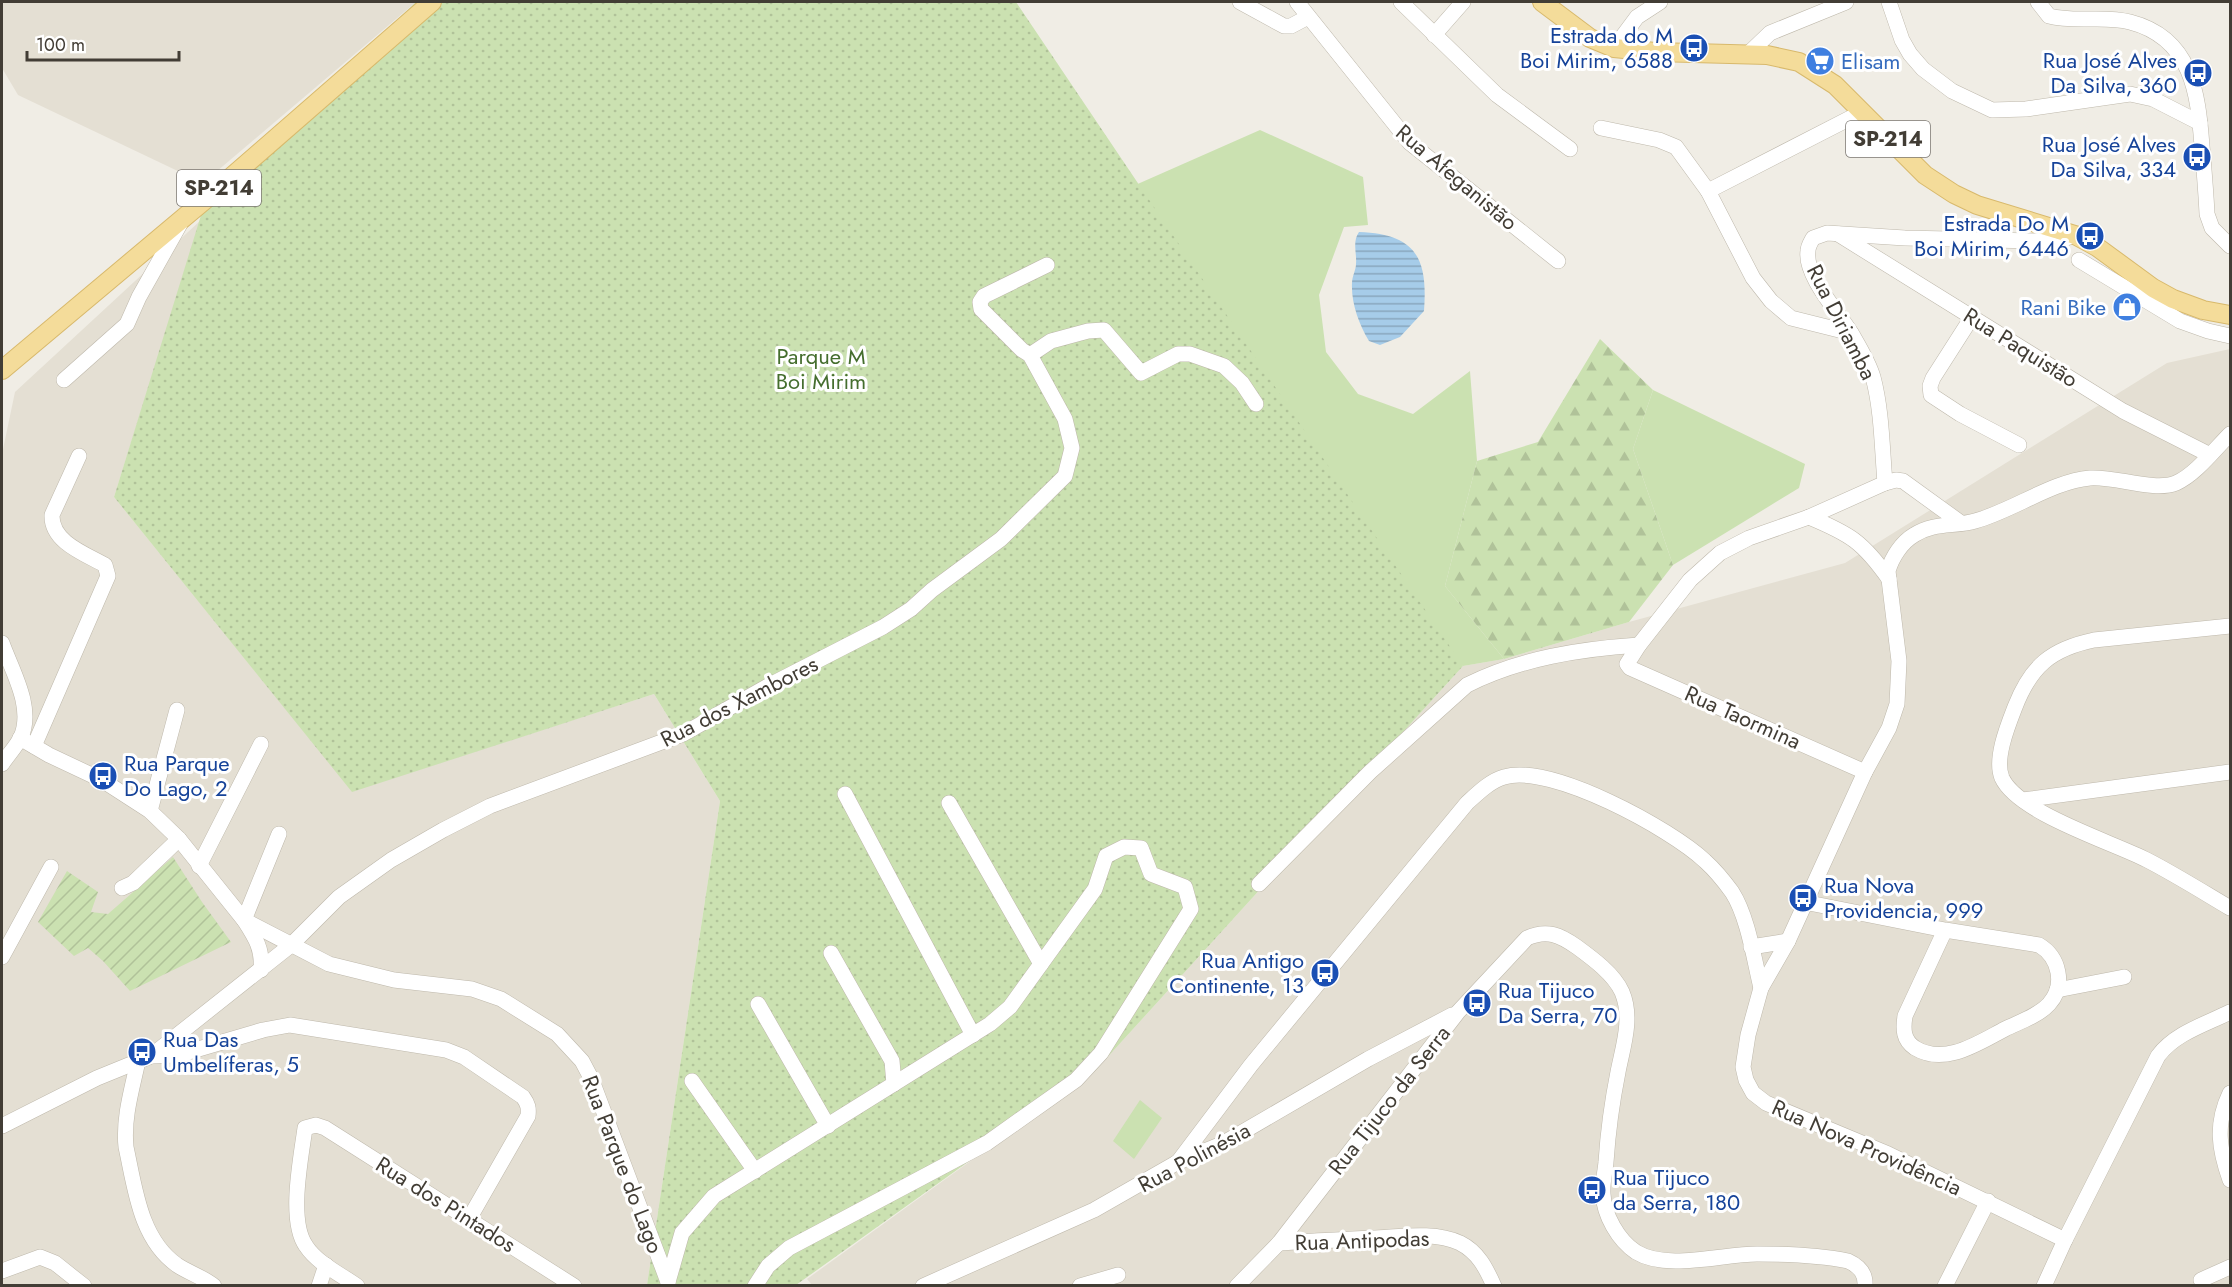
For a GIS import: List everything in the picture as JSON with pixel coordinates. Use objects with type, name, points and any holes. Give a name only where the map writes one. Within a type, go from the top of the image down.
[{"type":"main road","name":"SP-214","points":[[2,370],[432,2]]},
{"type":"main road","name":"SP-214","points":[[1542,2],[1590,38],[1614,48],[1655,52],[1767,55],[1799,62],[1835,85],[1925,175],[1954,194],[1977,205],[2075,235],[2097,247],[2141,289],[2203,310],[2230,315]]},
{"type":"street","points":[[1240,2],[1284,26],[1291,26],[1308,17]]},
{"type":"street","name":"Rua Afeganistão","points":[[1297,2],[1410,143],[1558,261]]},
{"type":"street","points":[[1401,2],[1497,95],[1570,149]]},
{"type":"street","points":[[1434,35],[1463,2]]},
{"type":"street","points":[[1614,48],[1637,17],[1660,2]]},
{"type":"street","points":[[1747,55],[1770,33],[1846,2]]},
{"type":"street","points":[[1889,2],[1902,40],[1923,69],[1952,91],[1992,110],[2026,109],[2130,94],[2153,99],[2200,123]]},
{"type":"street","points":[[2038,2],[2049,16],[2062,20],[2130,22],[2152,31],[2167,41],[2181,56],[2196,90],[2207,214],[2212,228],[2230,246]]},
{"type":"street","points":[[1708,190],[1862,112]]},
{"type":"street","points":[[1600,128],[1659,140],[1676,147],[1708,190],[1753,278],[1771,301],[1791,318],[1851,333]]},
{"type":"street","points":[[64,380],[126,324],[184,216]]},
{"type":"street","name":"Rua Diriamba","points":[[1835,233],[1827,232],[1813,238],[1808,251],[1809,260],[1822,292],[1851,333],[1873,376],[1885,483]]},
{"type":"street","points":[[1835,233],[1905,238],[2034,241],[2061,240],[2075,235]]},
{"type":"street","name":"Rua Paquistão","points":[[1835,233],[2123,411],[2210,455]]},
{"type":"street","points":[[2079,260],[2141,289],[2159,310],[2190,325],[2230,336]]},
{"type":"street","name":"Rua dos Xambores","points":[[145,1058],[261,970],[291,945],[339,897],[391,860],[490,806],[682,734],[768,686],[883,627],[911,609],[1001,538],[1065,476],[1072,448],[1065,419],[1030,355],[981,309],[980,303],[984,296],[1047,265]]},
{"type":"street","points":[[1972,317],[1933,378],[1930,386],[1931,394],[1960,414],[2019,446]]},
{"type":"street","points":[[1030,355],[1051,341],[1088,331],[1104,330],[1141,373],[1178,354],[1190,354],[1224,366],[1242,383],[1256,404]]},
{"type":"street","name":"Rua Nova Providência","points":[[2065,1240],[1888,1154],[1766,1103],[1753,1093],[1746,1080],[1744,1055],[1761,988],[1788,940],[1865,772],[1889,728],[1898,696],[1899,661],[1889,579],[1890,564],[1904,542],[1913,535],[1936,525],[1986,518],[2068,483],[2090,478],[2149,485],[2177,483],[2210,455],[2230,434]]},
{"type":"street","points":[[34,746],[108,576],[105,565],[60,538],[52,524],[52,515],[79,456]]},
{"type":"street","points":[[1259,884],[1370,772],[1467,685],[1486,675],[1558,655],[1589,649],[1639,645],[1690,580],[1720,553],[1749,538],[1809,517],[1896,480],[1902,481],[1961,523]]},
{"type":"street","points":[[1809,517],[1852,537],[1864,546],[1889,579]]},
{"type":"street","points":[[2230,626],[2094,640],[2055,652],[2032,674],[2019,697],[2006,730],[2000,759],[2001,776],[2023,800],[2042,812],[2147,860],[2230,908]]},
{"type":"street","points":[[2,643],[22,698],[24,722],[20,738],[2,764]]},
{"type":"street","name":"Rua Taormina","points":[[1639,645],[1629,658],[1627,664],[1630,668],[1865,772]]},
{"type":"street","points":[[150,811],[177,710]]},
{"type":"street","name":"Rua Parque do Lago","points":[[20,738],[102,780],[150,811],[179,839],[244,920],[261,949],[261,970]]},
{"type":"street","points":[[199,866],[261,744]]},
{"type":"street","points":[[2023,800],[2230,772]]},
{"type":"street","points":[[1178,1162],[1336,959],[1467,803],[1490,784],[1503,777],[1536,776],[1598,796],[1678,840],[1706,861],[1734,895],[1751,947],[1761,988]]},
{"type":"street","points":[[845,794],[973,1035]]},
{"type":"street","points":[[949,803],[1041,964]]},
{"type":"street","points":[[244,920],[279,834]]},
{"type":"street","points":[[122,888],[133,883],[179,839]]},
{"type":"street","points":[[669,1284],[682,1233],[714,1196],[973,1035],[1010,1007],[1095,889],[1106,856],[1124,847],[1142,848],[1151,874],[1185,887],[1191,909],[1101,1053],[1076,1080],[987,1143],[789,1248],[768,1266],[755,1286]]},
{"type":"street","points":[[2,957],[51,867]]},
{"type":"street","points":[[1804,902],[1945,930],[2039,945],[2049,951],[2059,974],[2057,990],[2049,1004],[1972,1046],[1950,1054],[1926,1054],[1912,1046],[1903,1030],[1905,1016],[1945,930]]},
{"type":"street","name":"Rua Parque do Lago","points":[[244,920],[329,964],[374,976],[484,992],[501,999],[557,1034],[582,1060],[591,1078],[669,1284]]},
{"type":"street","name":"Rua Tijuco da Serra","points":[[1237,1286],[1279,1243],[1458,1012],[1527,938],[1536,934],[1549,933],[1562,936],[1582,950],[1615,981],[1626,1004],[1628,1017],[1610,1119],[1603,1195],[1608,1215],[1618,1234],[1635,1251],[1666,1261],[1756,1254],[1848,1261],[1862,1271],[1865,1286]]},
{"type":"street","points":[[1751,947],[1788,940]]},
{"type":"street","points":[[831,953],[892,1061],[894,1084]]},
{"type":"street","points":[[2057,990],[2124,977]]},
{"type":"street","points":[[758,1004],[828,1126]]},
{"type":"street","name":"Rua Polinésia","points":[[923,1286],[1094,1210],[1178,1162],[1222,1144],[1368,1059],[1458,1012]]},
{"type":"street","points":[[2044,1286],[2158,1056],[2178,1037],[2230,1012]]},
{"type":"street","points":[[2,1126],[97,1078],[145,1058],[178,1054],[263,1030],[290,1025],[446,1050],[464,1057],[523,1097],[529,1109],[528,1116],[469,1219]]},
{"type":"street","points":[[145,1058],[125,1124],[125,1135],[128,1158],[147,1229],[168,1258],[214,1286]]},
{"type":"street","points":[[692,1081],[755,1171]]},
{"type":"street","points":[[2230,1093],[2220,1127],[2219,1142],[2230,1180]]},
{"type":"street","points":[[1213,1115],[1222,1144]]},
{"type":"street","name":"Rua dos Pintados","points":[[326,1265],[307,1248],[297,1224],[298,1182],[305,1128],[316,1125],[325,1128],[574,1286]]},
{"type":"street","points":[[1945,1286],[1988,1202]]},
{"type":"street","name":"Rua Antipodas","points":[[1279,1243],[1408,1237],[1443,1238],[1461,1244],[1483,1262],[1494,1286]]},
{"type":"street","points":[[2,1271],[40,1257],[55,1263],[84,1286]]},
{"type":"street","points":[[320,1286],[326,1265],[357,1286]]},
{"type":"street","points":[[2203,1284],[2230,1267]]},
{"type":"street","points":[[1080,1286],[1118,1275]]},
{"type":"street","points":[[2,1279],[4,1286]]},
{"type":"shaded area","points":[[2,2],[416,2],[203,183],[18,95],[2,68]]},
{"type":"shaded area","points":[[201,220],[114,497],[352,791],[654,694],[720,801],[647,1285],[2,1286],[2,454],[15,392]]},
{"type":"shaded area","points":[[2230,349],[2230,1285],[813,1286],[807,1279],[1094,1072],[1463,666],[1504,659],[1845,563],[2167,363]]},
{"type":"green space","name":"Parque M Boi Mirim","points":[[416,2],[1016,2],[1463,666],[1094,1072],[796,1285],[647,1285],[720,801],[654,694],[352,792],[114,497],[206,199]]},
{"type":"green space","points":[[1260,130],[1363,177],[1368,225],[1344,227],[1319,295],[1326,352],[1358,394],[1413,414],[1470,371],[1477,461],[1445,586],[1504,659],[1463,666],[1369,622],[1047,224]]},
{"type":"green space","points":[[1600,339],[1653,390],[1633,449],[1673,565],[1629,622],[1504,659],[1445,586],[1477,461],[1538,442]]},
{"type":"green space","points":[[1653,390],[1805,464],[1799,488],[1673,565],[1633,449]]},
{"type":"green space","points":[[173,857],[231,942],[130,991],[88,948],[74,956],[38,922],[67,871],[98,892],[91,912],[108,914]]},
{"type":"green space","points":[[1140,1100],[1162,1118],[1134,1159],[1113,1141]]},
{"type":"water","points":[[1359,232],[1394,238],[1406,244],[1420,263],[1424,277],[1424,311],[1400,337],[1380,345],[1369,341],[1354,306],[1352,280],[1356,264],[1355,244]]},
{"type":"place","name":"Estrada do M Boi Mirim, 6588","points":[[1694,48]]},
{"type":"place","name":"Elisam","points":[[1820,61]]},
{"type":"place","name":"Rua José Alves Da Silva, 360","points":[[2198,73]]},
{"type":"place","name":"Rua José Alves Da Silva, 334","points":[[2197,157]]},
{"type":"place","name":"Estrada Do M Boi Mirim, 6446","points":[[2090,236]]},
{"type":"place","name":"Rani Bike","points":[[2127,307]]},
{"type":"place","name":"Rua Parque Do Lago, 2","points":[[103,776]]},
{"type":"place","name":"Rua Nova Providencia, 999","points":[[1803,898]]},
{"type":"place","name":"Rua Antigo Continente, 13","points":[[1325,973]]},
{"type":"place","name":"Rua Tijuco Da Serra, 70","points":[[1477,1003]]},
{"type":"place","name":"Rua Das Umbelíferas, 5","points":[[142,1052]]},
{"type":"place","name":"Rua Tijuco da Serra, 180","points":[[1592,1190]]}]
